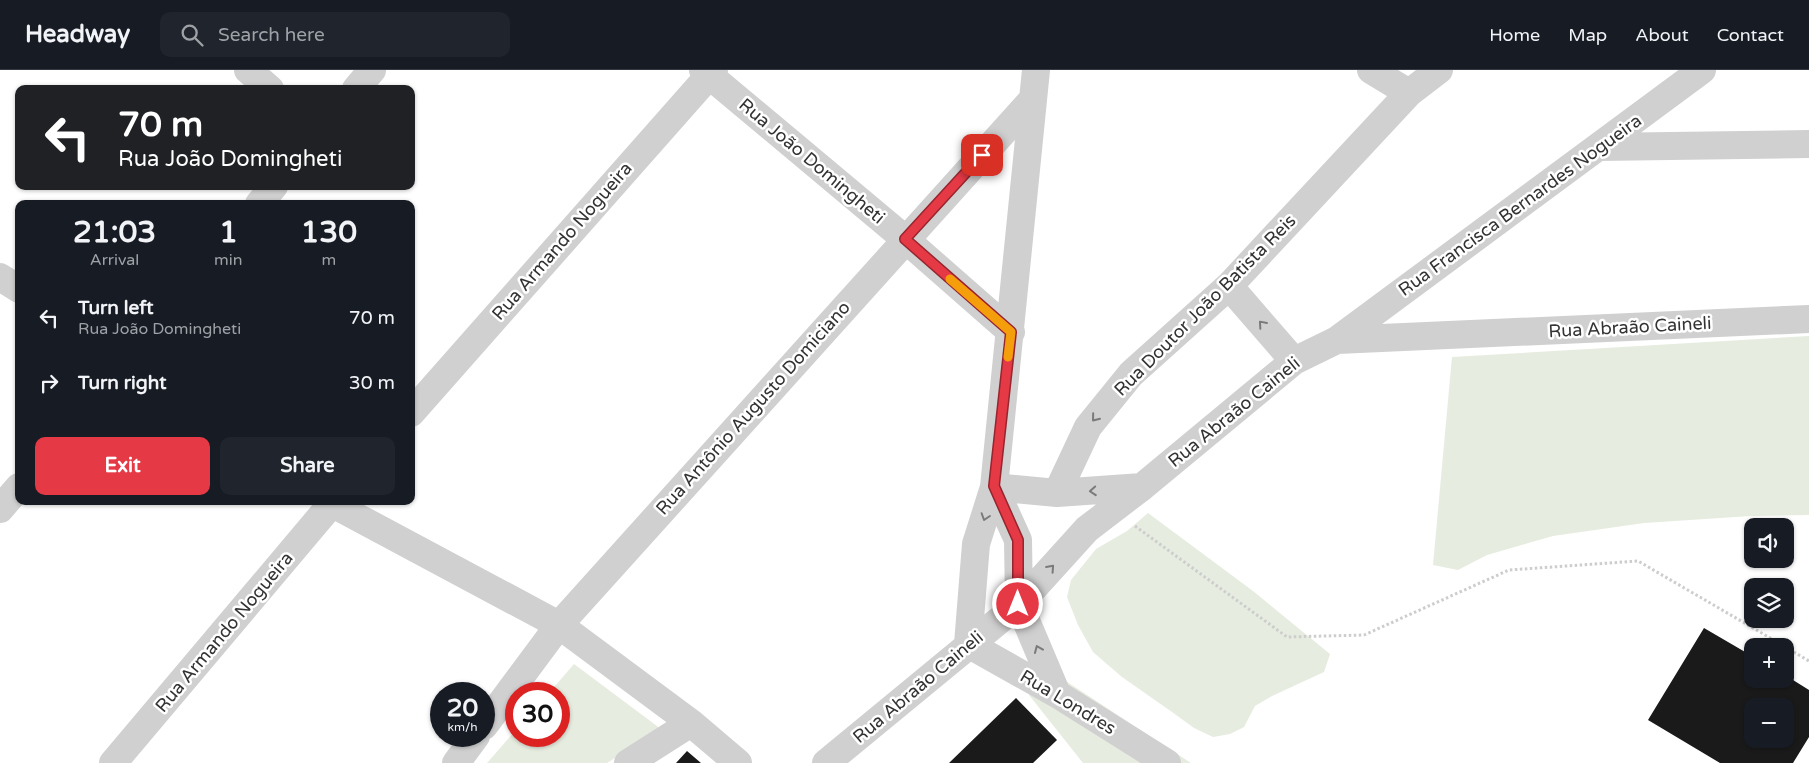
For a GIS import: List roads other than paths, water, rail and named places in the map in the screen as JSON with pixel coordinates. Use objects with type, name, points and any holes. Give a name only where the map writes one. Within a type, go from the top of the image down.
[{"type":"street","points":[[248,70],[265,85]]},
{"type":"street","points":[[359,85],[372,70]]},
{"type":"street","points":[[968,644],[976,544],[994,486],[1036,70]]},
{"type":"street","points":[[1371,70],[1409,93]]},
{"type":"street","name":"Rua Doutor João Batista Reis","points":[[1057,493],[1088,427],[1131,374],[1229,286],[1409,93],[1439,70]]},
{"type":"street","name":"Rua Francisca Bernardes Nogueira","points":[[1337,340],[1702,70]]},
{"type":"street","name":"Rua João Domingheti","points":[[709,72],[1011,332]]},
{"type":"street","name":"Rua Armando Nogueira","points":[[415,408],[709,72]]},
{"type":"street","name":"Rua Antônio Augusto Domiciano","points":[[495,711],[559,626],[905,239],[1033,99]]},
{"type":"street","points":[[1598,147],[1809,144]]},
{"type":"street","points":[[262,200],[271,190]]},
{"type":"street","points":[[0,277],[15,286]]},
{"type":"street","points":[[1229,286],[1294,361]]},
{"type":"street","name":"Rua Abraão Caineli","points":[[826,763],[1018,604],[1087,529],[1142,487],[1294,361],[1337,340],[1809,319]]},
{"type":"street","points":[[994,486],[1057,493],[1142,487]]},
{"type":"street","points":[[994,486],[1018,540],[1018,604],[1057,694]]},
{"type":"street","points":[[0,509],[15,492]]},
{"type":"street","name":"Rua Armando Nogueira","points":[[114,763],[329,505]]},
{"type":"street","points":[[337,505],[559,626],[691,724],[738,763]]},
{"type":"street","name":"Rua Londres","points":[[968,644],[1057,694],[1167,763]]},
{"type":"street","points":[[628,763],[691,724]]},
{"type":"street","points":[[456,763],[468,747]]}]
